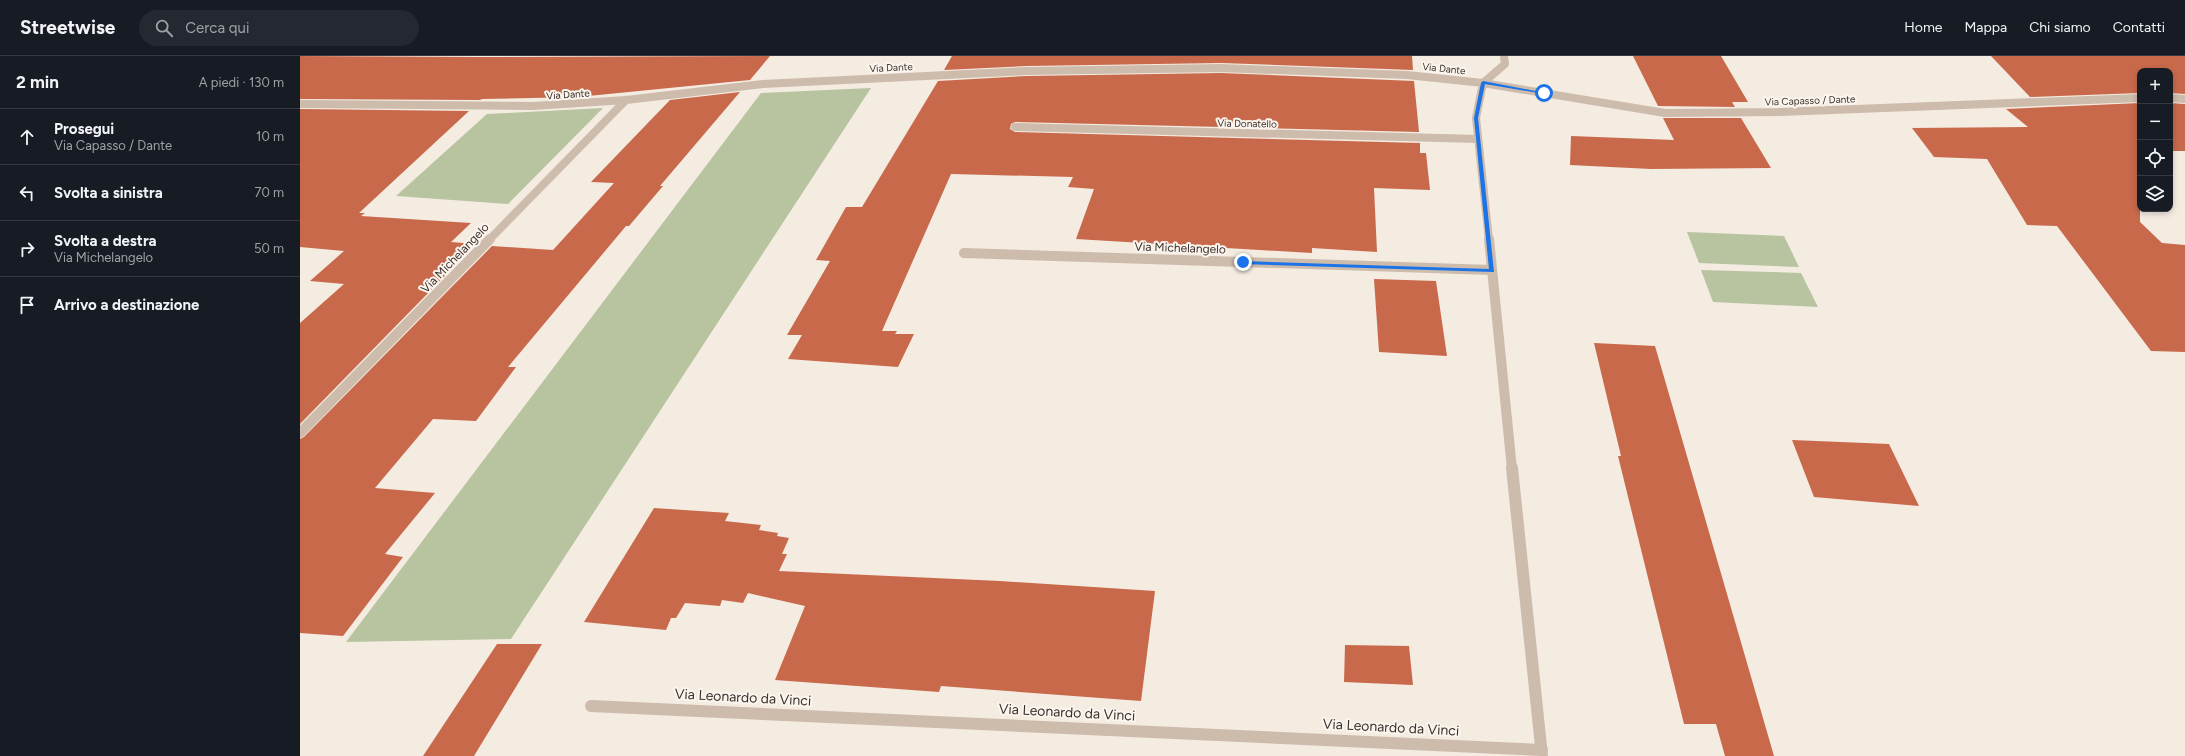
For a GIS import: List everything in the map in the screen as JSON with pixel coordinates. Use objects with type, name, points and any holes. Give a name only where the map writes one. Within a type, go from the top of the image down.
[{"type":"street","points":[[1504,56],[1504,64],[1483,83],[1476,118],[1542,753]]},
{"type":"street","name":"Via Dante","points":[[300,104],[534,106],[626,100],[763,84],[1027,71],[1221,68],[1407,75],[1483,83]]},
{"type":"street","name":"Via Capasso / Dante","points":[[1483,83],[1665,113],[1780,112],[2137,98]]},
{"type":"street","points":[[2173,98],[2185,99]]},
{"type":"street","name":"Via Michelangelo","points":[[300,433],[626,100]]},
{"type":"street","name":"Via Donatello","points":[[1015,127],[1478,139]]},
{"type":"street","name":"Via Michelangelo","points":[[964,253],[1492,270]]},
{"type":"street","name":"Via Leonardo da Vinci","points":[[591,706],[1542,753]]},
{"type":"green space","points":[[871,88],[511,639],[346,642],[761,93]]},
{"type":"green space","points":[[603,108],[508,204],[396,196],[487,114]]},
{"type":"green space","points":[[1687,232],[1784,236],[1799,267],[1699,263]]},
{"type":"green space","points":[[1701,270],[1801,273],[1818,307],[1713,302]]},
{"type":"building","points":[[300,56],[770,56],[750,80],[578,97],[480,100],[300,99]]},
{"type":"building","points":[[952,56],[1412,56],[1413,70],[1221,63],[1027,66],[944,70]]},
{"type":"building","points":[[1633,56],[1721,56],[1748,102],[1732,102],[1735,107],[1658,106]]},
{"type":"building","points":[[1991,56],[2185,56],[2185,94],[2173,93],[2173,68],[2137,68],[2137,93],[2030,97]]},
{"type":"building","points":[[1221,73],[1414,81],[1419,132],[1015,122],[1011,124],[1010,129],[1015,132],[1420,143],[1420,153],[1426,153],[1430,190],[1374,188],[1377,252],[1312,248],[1312,253],[1076,239],[1094,189],[1068,187],[1073,177],[951,174],[882,331],[897,331],[895,334],[914,334],[898,367],[788,359],[802,335],[787,335],[830,261],[816,260],[846,207],[862,207],[938,81],[1027,76]]},
{"type":"building","points":[[740,92],[660,186],[663,186],[629,226],[626,226],[508,367],[516,367],[476,421],[433,419],[375,488],[435,493],[385,554],[403,557],[343,636],[300,633],[300,439],[304,437],[492,246],[553,250],[614,183],[591,182],[670,100]]},
{"type":"building","points":[[2137,103],[2137,212],[2140,212],[2140,222],[2162,243],[2185,245],[2185,352],[2151,351],[2057,226],[2027,225],[1987,159],[1934,157],[1912,128],[2028,127],[2006,109]]},
{"type":"building","points":[[2173,103],[2185,104],[2185,151],[2173,151]]},
{"type":"building","points":[[300,109],[469,111],[359,213],[365,213],[361,216],[471,223],[451,242],[476,244],[300,424],[300,323],[344,284],[310,281],[344,251],[300,247]]},
{"type":"building","points":[[1663,118],[1741,118],[1771,168],[1651,169],[1570,165],[1571,136],[1674,140]]},
{"type":"building","points":[[1374,279],[1436,281],[1447,356],[1379,352]]},
{"type":"building","points":[[1594,343],[1655,346],[1774,756],[1725,756],[1716,724],[1684,724],[1618,456],[1621,456]]},
{"type":"building","points":[[1792,440],[1889,444],[1919,506],[1814,497]]},
{"type":"building","points":[[654,508],[729,513],[725,521],[761,525],[759,530],[778,533],[777,536],[789,538],[782,554],[787,554],[779,571],[1000,581],[1155,591],[1141,701],[941,686],[939,692],[775,680],[805,606],[748,593],[743,603],[722,600],[720,606],[685,603],[676,618],[671,618],[666,630],[584,622]]},
{"type":"building","points":[[497,644],[542,644],[474,756],[423,756]]},
{"type":"building","points":[[1345,645],[1409,646],[1413,685],[1344,682]]},
{"type":"route","points":[[1243,262],[1492,270],[1476,118],[1483,83],[1544,93]]}]
